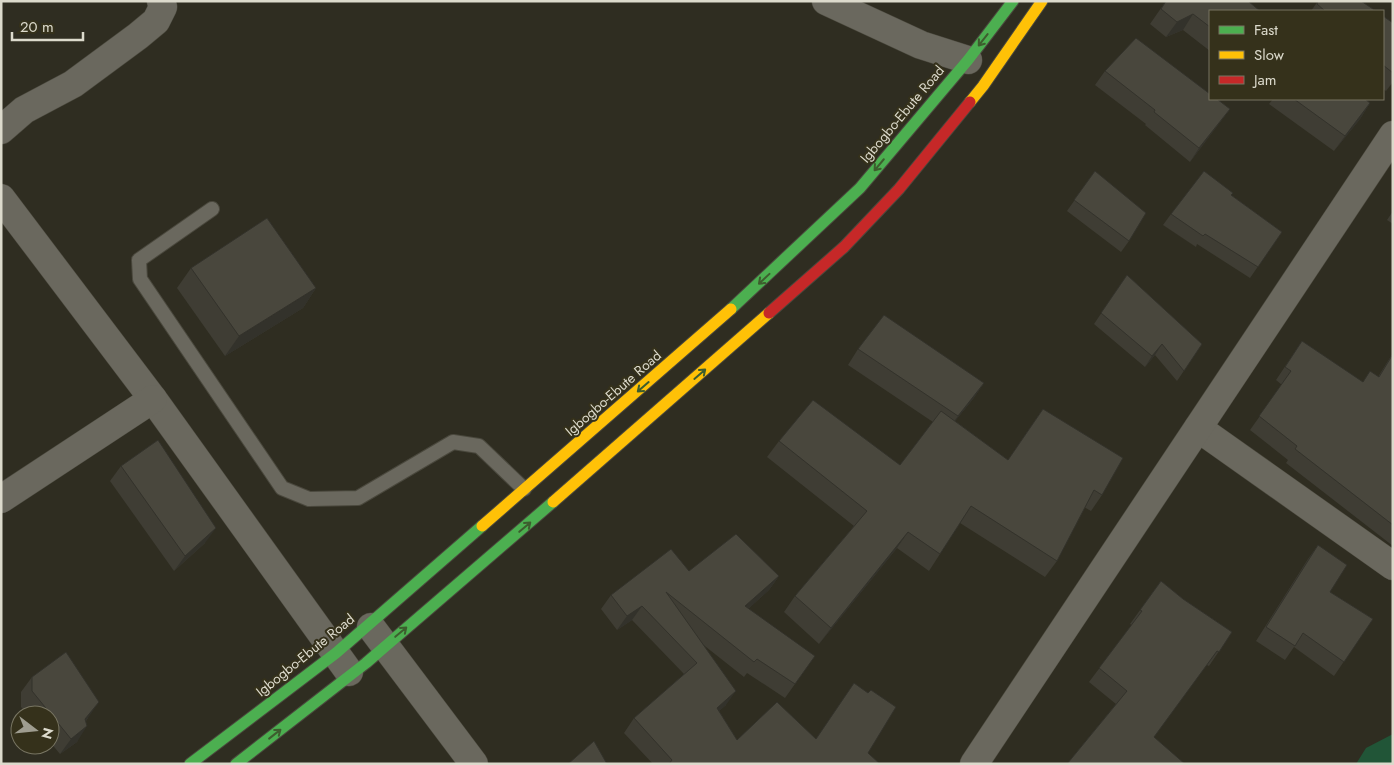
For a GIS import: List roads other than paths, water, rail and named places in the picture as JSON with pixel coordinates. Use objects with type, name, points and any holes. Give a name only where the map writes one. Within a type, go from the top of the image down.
[{"type":"main road","name":"Igbogbo-Ebute Road","points":[[190,764],[336,653],[368,623],[715,325],[860,188],[968,60],[1013,1]]},
{"type":"main road","points":[[236,764],[351,675],[384,647],[547,508],[844,247],[899,189],[983,86],[1042,1]]},
{"type":"street","points":[[1,130],[24,110],[73,84],[144,31],[156,21],[162,7],[161,1]]},
{"type":"street","points":[[826,1],[921,45],[968,60]]},
{"type":"street","points":[[974,764],[1393,135]]},
{"type":"street","points":[[1,198],[153,399],[351,675]]},
{"type":"street","points":[[1,499],[153,399]]},
{"type":"street","points":[[1198,428],[1393,566]]},
{"type":"street","points":[[368,623],[384,647],[474,764]]},
{"type":"lane","points":[[212,209],[139,260],[140,279],[282,488],[309,499],[358,498],[453,442],[479,446],[524,489]]}]
